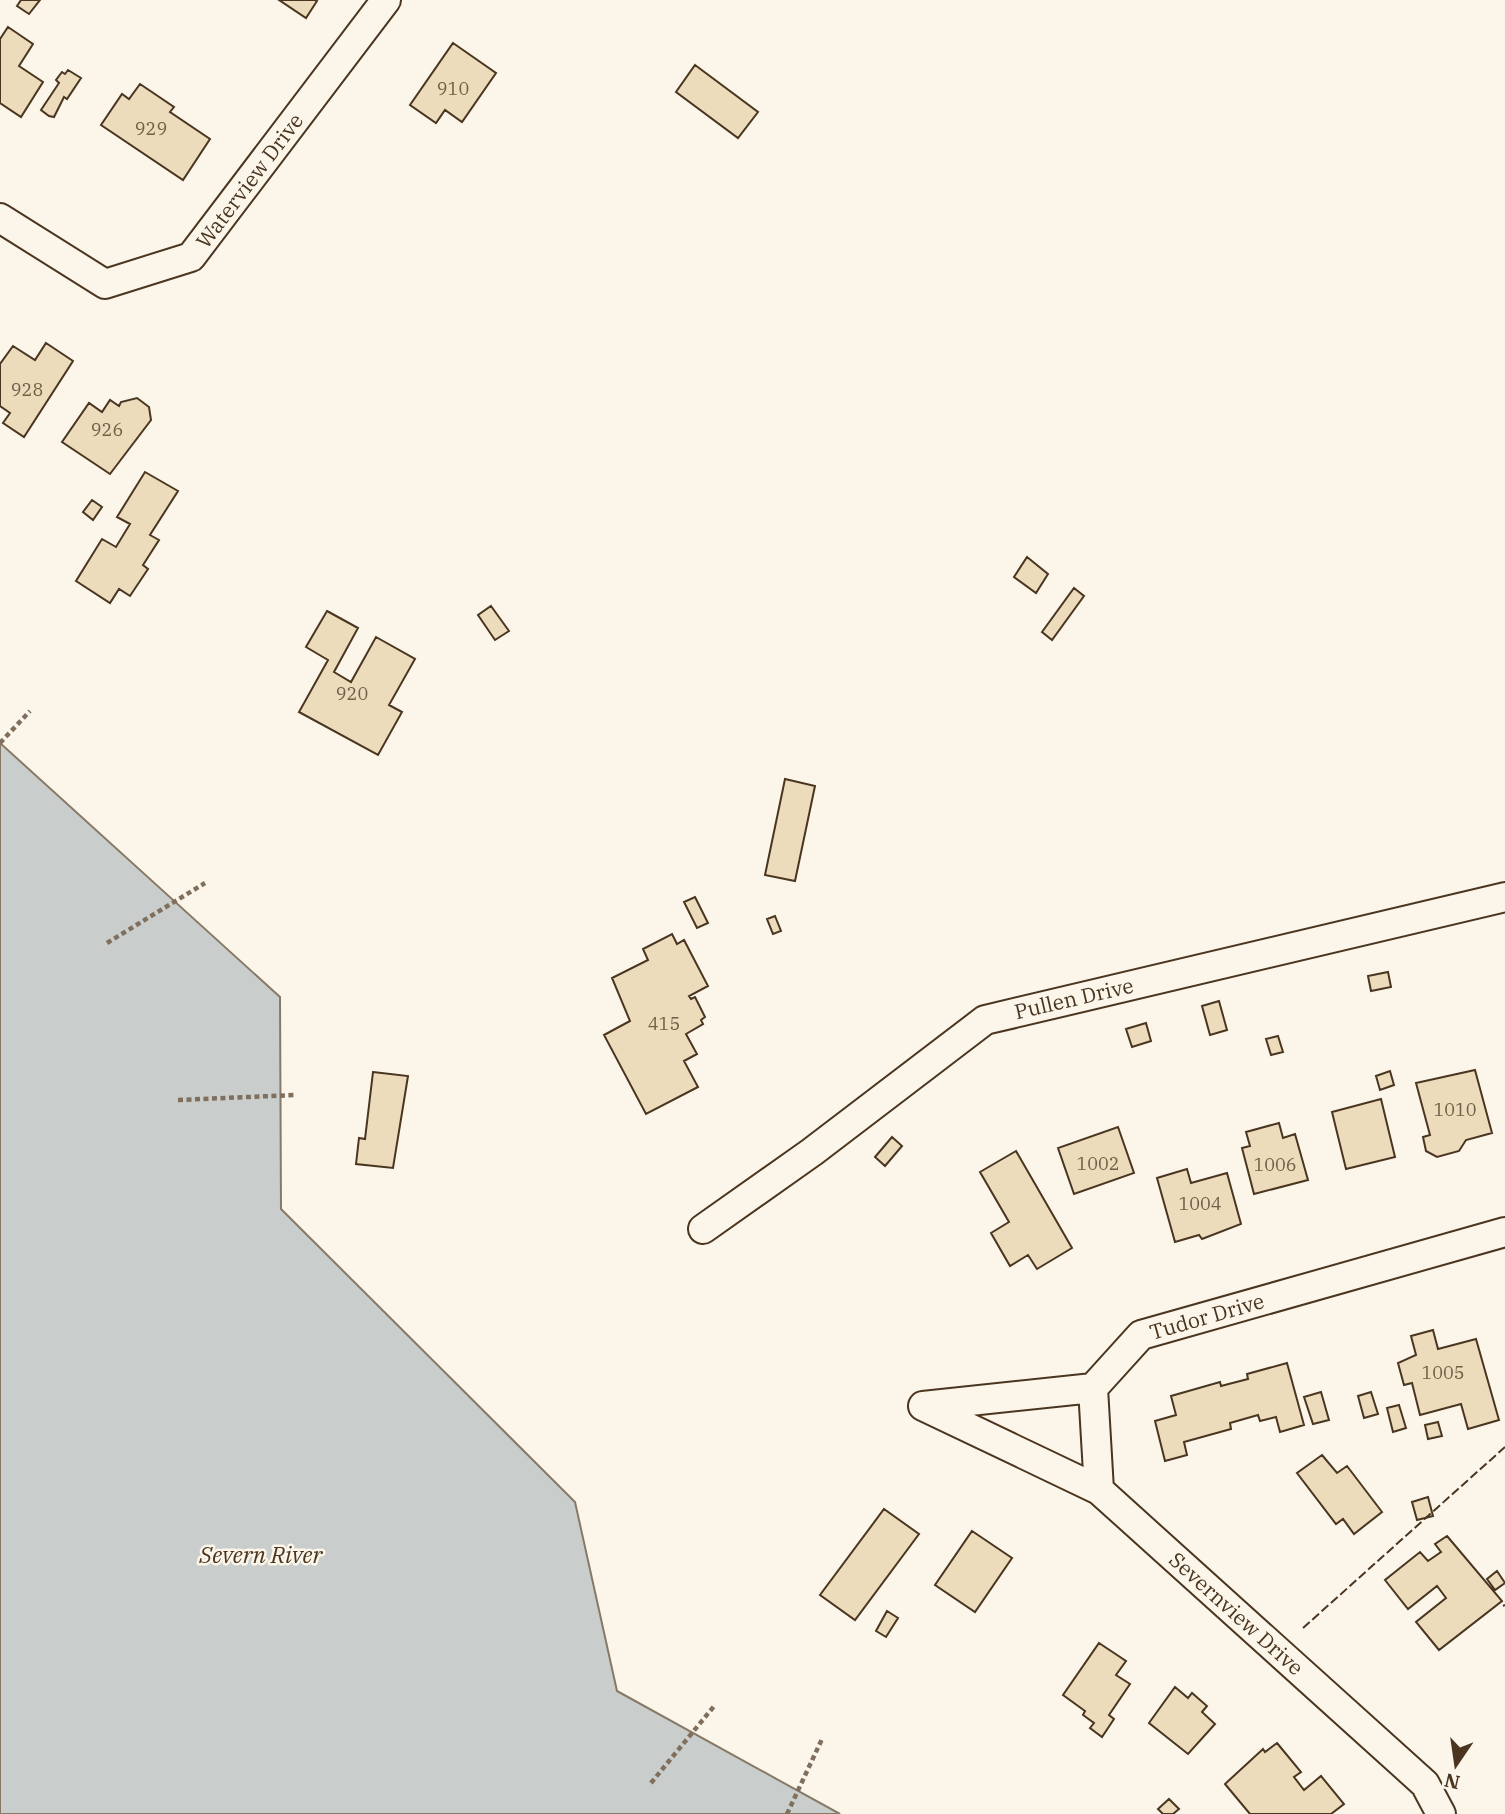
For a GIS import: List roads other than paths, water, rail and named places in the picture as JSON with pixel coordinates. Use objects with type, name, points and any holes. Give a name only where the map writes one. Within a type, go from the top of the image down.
[{"type":"street","name":"Waterview Drive","points":[[0,218],[105,284],[191,257],[386,0]]},
{"type":"street","name":"Pullen Drive","points":[[703,1229],[812,1152],[985,1020],[1505,897]]},
{"type":"street","name":"Tudor Drive","points":[[1093,1388],[1141,1335],[1505,1232]]},
{"type":"street","name":"Severnview Drive","points":[[1093,1388],[923,1406],[1098,1490],[1425,1784],[1441,1814]]},
{"type":"street","points":[[1093,1388],[1098,1490]]},
{"type":"water","name":"Severn River","points":[[0,743],[280,997],[281,1209],[575,1502],[617,1691],[840,1814],[0,1814]]}]
